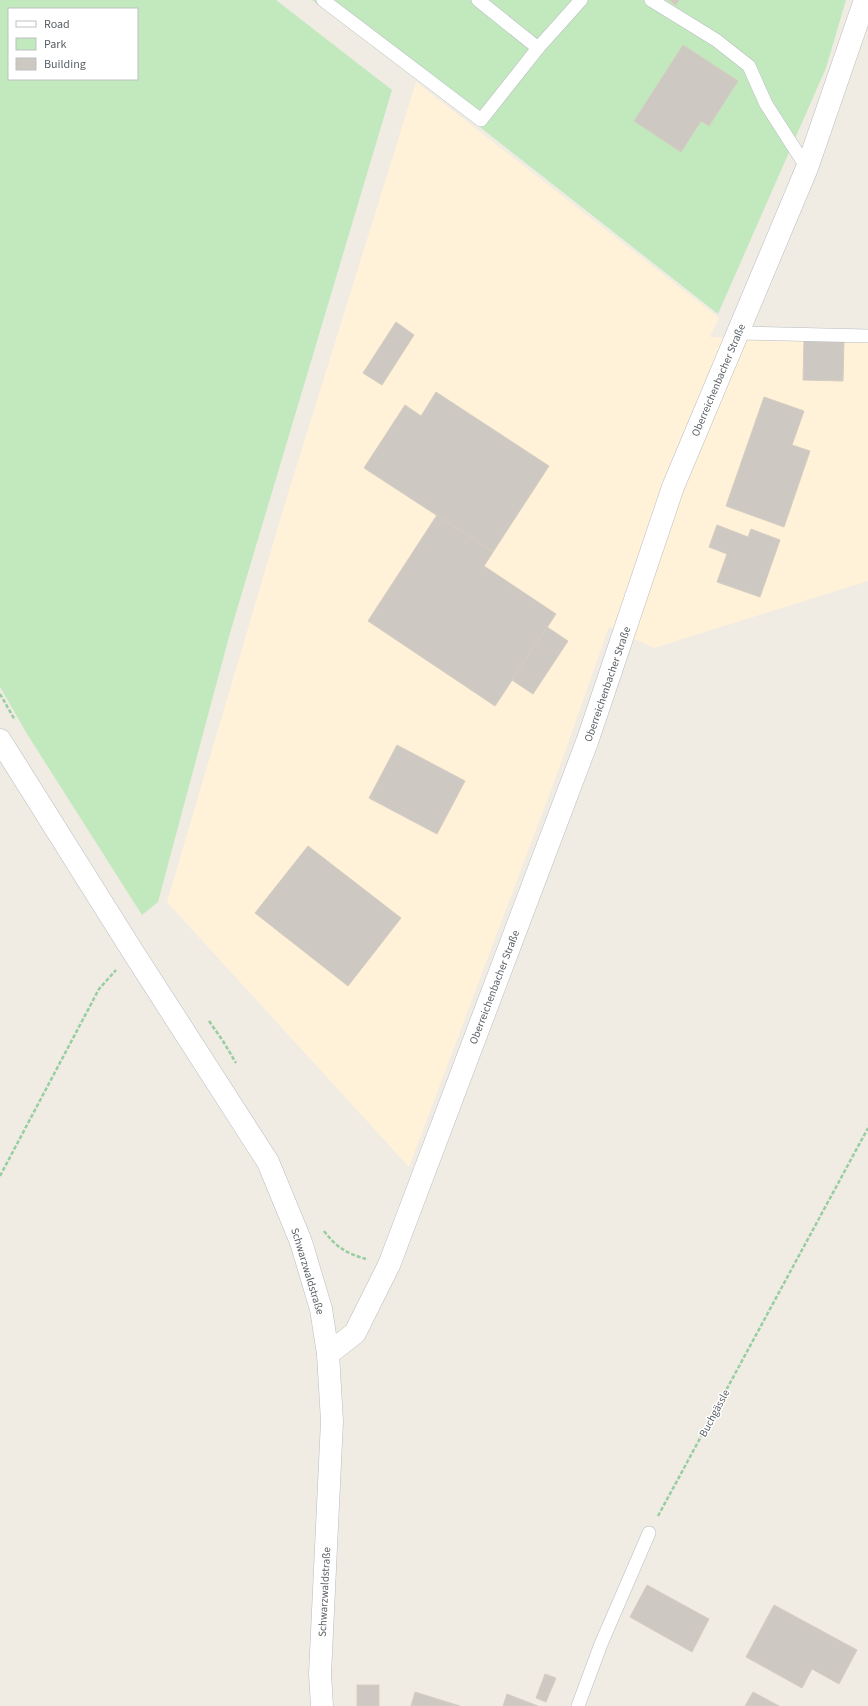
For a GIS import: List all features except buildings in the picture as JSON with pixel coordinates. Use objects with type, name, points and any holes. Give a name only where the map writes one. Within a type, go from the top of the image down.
[{"type":"street","name":"Oberreichenbacher Straße","points":[[328,1354],[355,1333],[388,1265],[587,742],[673,487],[807,168],[865,0]]},
{"type":"street","name":"Schwarzwaldstraße","points":[[0,740],[133,952],[268,1162],[301,1242],[321,1310],[328,1354],[332,1420],[320,1674],[322,1706]]},
{"type":"lane","points":[[323,0],[481,120],[538,48],[581,0]]},
{"type":"lane","points":[[478,0],[538,48]]},
{"type":"lane","points":[[651,0],[716,40],[749,66],[766,104],[807,168]]},
{"type":"lane","points":[[738,333],[868,336]]},
{"type":"lane","points":[[578,1706],[601,1644],[649,1533]]},
{"type":"path","points":[[0,1176],[98,989],[133,952]]},
{"type":"path","name":"Buchgässle","points":[[649,1533],[868,1128]]},
{"type":"shaded area","points":[[416,82],[719,318],[710,337],[868,342],[868,581],[654,648],[609,627],[557,774],[409,1167],[167,902],[286,500]]},
{"type":"green space","points":[[0,0],[276,0],[392,90],[230,633],[158,902],[142,915],[27,734],[0,687]]},
{"type":"green space","points":[[312,0],[846,0],[826,68],[718,314],[425,84]]}]
